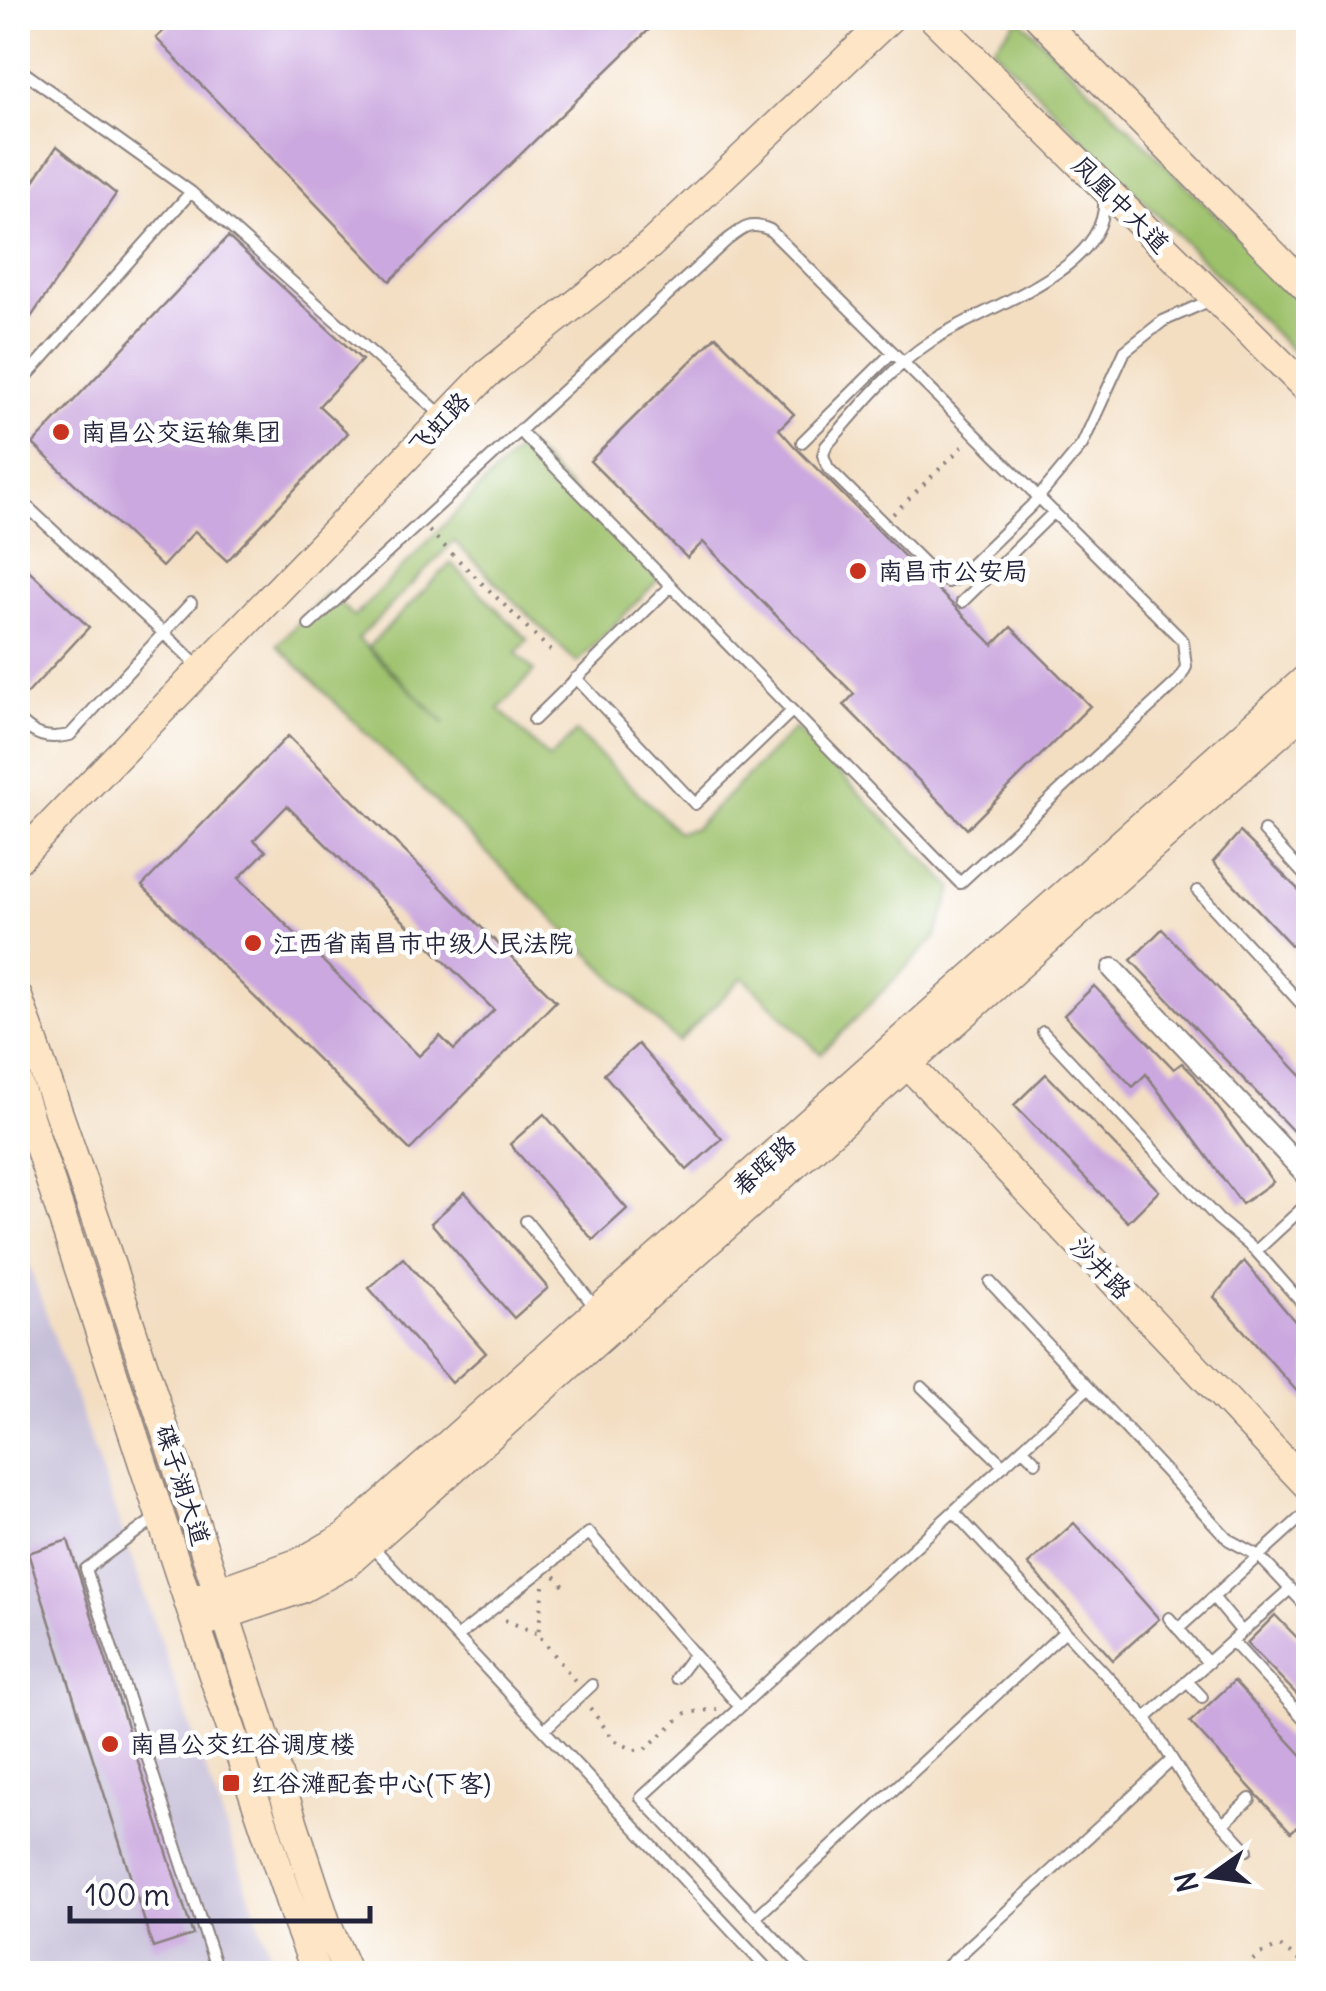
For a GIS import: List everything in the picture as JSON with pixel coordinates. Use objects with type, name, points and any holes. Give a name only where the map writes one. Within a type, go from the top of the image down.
[{"type":"street","name":"飞虹路","points":[[18,859],[486,375],[650,244],[890,18]]},
{"type":"street","name":"凤凰中大道","points":[[933,18],[1308,390]]},
{"type":"street","points":[[1039,18],[1308,289]]},
{"type":"street","name":"春晖路","points":[[222,1603],[301,1589],[346,1565],[900,1058],[1308,676]]},
{"type":"street","name":"春晖路","points":[[192,1614],[222,1603],[343,1538],[598,1312],[1308,708]]},
{"type":"street","points":[[1112,969],[1308,1176]]},
{"type":"street","name":"碟子湖大道","points":[[18,998],[326,1922],[348,1974]]},
{"type":"street","name":"沙井路","points":[[900,1058],[1308,1486]]},
{"type":"street","name":"碟子湖大道","points":[[18,1082],[29,1134],[294,1917],[317,1974]]},
{"type":"lane","points":[[18,68],[191,192],[444,418]]},
{"type":"lane","points":[[1103,186],[1106,216],[1086,247],[1025,294],[927,343],[892,373],[826,446],[823,455],[828,468],[938,577],[947,582],[956,580],[1035,501],[1082,445],[1126,351],[1162,322],[1198,303],[1216,299]]},
{"type":"lane","points":[[18,386],[191,192]]},
{"type":"lane","points":[[309,625],[520,431],[744,226],[757,224],[770,230],[975,434],[1035,501],[1054,512],[1183,641],[1186,666],[1179,680],[960,883],[520,431]]},
{"type":"lane","points":[[802,442],[893,352]]},
{"type":"lane","points":[[18,498],[202,668]]},
{"type":"lane","points":[[962,602],[1054,512]]},
{"type":"lane","points":[[534,720],[670,586]]},
{"type":"lane","points":[[18,719],[34,734],[50,738],[70,735],[191,604]]},
{"type":"lane","points":[[576,678],[695,804],[792,711]]},
{"type":"lane","points":[[1264,831],[1308,878]]},
{"type":"lane","points":[[1198,891],[1308,1011]]},
{"type":"lane","points":[[1043,1032],[1218,1219],[1256,1251],[1308,1310]]},
{"type":"lane","points":[[1256,1251],[1308,1204]]},
{"type":"lane","points":[[526,1221],[598,1312]]},
{"type":"lane","points":[[990,1282],[1229,1540],[1259,1556],[1308,1608]]},
{"type":"lane","points":[[922,1387],[999,1470],[1006,1486]]},
{"type":"lane","points":[[809,1974],[641,1798],[1088,1388]]},
{"type":"lane","points":[[1023,1448],[1036,1462]]},
{"type":"lane","points":[[1178,1629],[1308,1511]]},
{"type":"lane","points":[[954,1512],[1146,1718],[1190,1788],[1247,1850]]},
{"type":"lane","points":[[159,1516],[86,1569],[218,1974]]},
{"type":"lane","points":[[457,1637],[589,1533],[740,1707]]},
{"type":"lane","points":[[370,1544],[772,1974]]},
{"type":"lane","points":[[1146,1718],[1290,1589]]},
{"type":"lane","points":[[1213,1598],[1242,1632]]},
{"type":"lane","points":[[1169,1618],[1208,1663]]},
{"type":"lane","points":[[756,1918],[1065,1631]]},
{"type":"lane","points":[[1232,1641],[1308,1723]]},
{"type":"lane","points":[[676,1678],[694,1654]]},
{"type":"lane","points":[[1188,1681],[1202,1697]]},
{"type":"lane","points":[[544,1730],[588,1689]]},
{"type":"lane","points":[[939,1974],[1172,1760]]},
{"type":"lane","points":[[1223,1824],[1250,1799]]},
{"type":"path","points":[[884,524],[975,434]]},
{"type":"path","points":[[420,523],[554,654]]},
{"type":"path","points":[[538,1634],[547,1566]]},
{"type":"path","points":[[488,1612],[538,1634],[588,1689],[592,1714],[623,1747],[646,1749],[686,1714],[740,1707]]},
{"type":"path","points":[[1237,1974],[1260,1954],[1280,1946],[1308,1967]]},
{"type":"shaded area","points":[[18,1233],[277,1973],[18,1973]]},
{"type":"green space","points":[[1019,18],[1308,307],[1308,367],[993,48]]},
{"type":"green space","points":[[524,443],[660,578],[577,663],[454,541],[358,639],[445,724],[368,647],[451,563],[528,640],[516,653],[534,671],[499,709],[549,759],[576,732],[678,832],[695,828],[795,728],[953,888],[935,938],[821,1054],[743,977],[678,1042],[277,645],[328,592],[354,617]]},
{"type":"building","points":[[177,18],[661,18],[390,281],[156,38]]},
{"type":"building","points":[[57,146],[116,194],[18,336],[18,205]]},
{"type":"building","points":[[228,237],[362,360],[319,406],[348,433],[227,561],[195,531],[162,567],[33,444]]},
{"type":"building","points":[[716,336],[794,414],[779,429],[795,447],[993,645],[1011,627],[1090,706],[967,829],[844,705],[854,694],[703,542],[687,558],[590,461]]},
{"type":"building","points":[[18,560],[89,627],[27,694],[18,685]]},
{"type":"building","name":"江西省南昌市中级人民法院","points":[[288,736],[556,1001],[410,1150],[142,886]],"holes":[[[287,806],[494,1010],[454,1050],[440,1036],[419,1056],[239,878],[266,851],[254,840]]]},
{"type":"building","points":[[1240,832],[1308,899],[1308,963],[1213,862]]},
{"type":"building","points":[[1162,929],[1308,1083],[1308,1147],[1131,960]]},
{"type":"building","points":[[1094,986],[1174,1069],[1182,1063],[1194,1075],[1273,1182],[1242,1204],[1146,1074],[1133,1087],[1064,1015]]},
{"type":"building","points":[[638,1044],[722,1139],[687,1170],[604,1074]]},
{"type":"building","points":[[1046,1074],[1159,1191],[1128,1222],[1014,1105]]},
{"type":"building","points":[[544,1114],[627,1209],[593,1240],[510,1144]]},
{"type":"building","points":[[465,1192],[548,1288],[514,1318],[431,1223]]},
{"type":"building","points":[[403,1258],[486,1353],[452,1383],[369,1288]]},
{"type":"building","points":[[1244,1261],[1308,1337],[1308,1404],[1214,1297]]},
{"type":"building","points":[[1074,1523],[1159,1619],[1113,1660],[1028,1564]]},
{"type":"building","name":"南昌公交红谷调度楼","points":[[68,1540],[193,1935],[153,1948],[28,1553]]},
{"type":"building","points":[[1275,1615],[1308,1649],[1308,1706],[1247,1643]]},
{"type":"building","points":[[1234,1681],[1308,1762],[1308,1817],[1291,1832],[1190,1722]]},
{"type":"place","name":"南昌公交运输集团","points":[[61,432]]},
{"type":"place","name":"南昌市公安局","points":[[858,571]]},
{"type":"place","name":"江西省南昌市中级人民法院","points":[[253,943]]},
{"type":"place","name":"南昌公交红谷调度楼","points":[[110,1744]]},
{"type":"place","name":"红谷滩配套中心(下客)","points":[[231,1783]]}]
